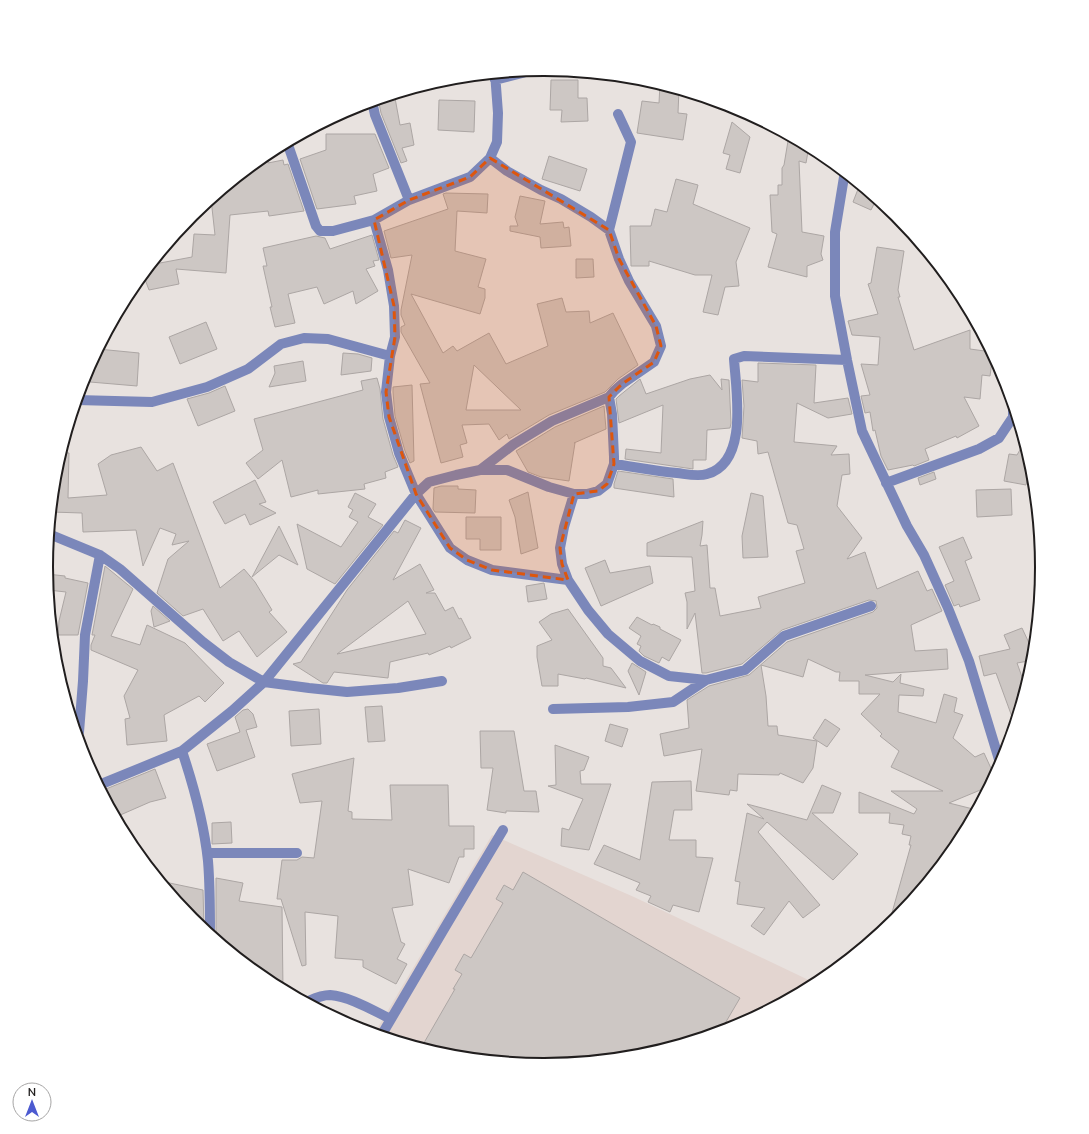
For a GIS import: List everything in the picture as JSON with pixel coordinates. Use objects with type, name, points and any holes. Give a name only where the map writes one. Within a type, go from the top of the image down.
[{"type":"street","points":[[288,148],[316,226],[320,231],[333,231],[374,220],[410,200],[470,176],[490,158],[497,142],[498,113],[495,79]]},
{"type":"street","points":[[373,107],[374,115],[410,200]]},
{"type":"street","points":[[480,470],[514,444],[552,421],[609,398],[622,384],[654,362],[661,346],[656,326],[629,281],[619,259],[609,230],[631,142],[618,114]]},
{"type":"street","points":[[490,158],[507,172],[561,199],[609,230]]},
{"type":"street","points":[[844,177],[835,232],[835,296],[846,360],[862,431],[907,526],[924,555],[948,608],[969,661],[998,758]]},
{"type":"street","points":[[374,220],[388,270],[394,306],[395,337],[390,356],[386,392],[389,417],[399,453],[416,494],[450,548],[467,560],[492,570],[568,580]]},
{"type":"street","points":[[82,400],[152,402],[207,387],[248,369],[281,344],[304,338],[328,339],[390,356]]},
{"type":"street","points":[[614,464],[691,475],[707,474],[719,468],[728,460],[734,446],[738,424],[734,359],[744,356],[846,360]]},
{"type":"street","points":[[104,783],[182,751],[232,711],[264,682],[416,494],[429,482],[480,470],[507,470],[549,487],[574,494],[587,494],[598,491],[607,484],[614,464],[612,414],[609,398]]},
{"type":"street","points":[[886,483],[979,449],[999,438],[1012,416]]},
{"type":"street","points":[[574,494],[564,527],[560,548],[562,564],[568,580],[588,610],[608,634],[640,660],[669,676],[706,680]]},
{"type":"street","points":[[54,536],[100,555],[120,569],[203,642],[229,662],[264,682],[347,692],[398,688],[442,681]]},
{"type":"street","points":[[79,726],[85,635],[100,555]]},
{"type":"street","points":[[553,710],[628,707],[672,702],[706,680],[745,670],[784,636],[872,606]]},
{"type":"street","points":[[182,751],[196,793],[207,853],[210,927]]},
{"type":"street","points":[[384,1031],[503,830]]},
{"type":"street","points":[[207,853],[297,853]]},
{"type":"street","points":[[311,1000],[329,995],[345,999],[391,1019]]},
{"type":"highlighted area","points":[[490,158],[609,230],[619,259],[656,326],[661,346],[654,362],[622,384],[609,397],[614,464],[607,484],[598,491],[574,494],[560,548],[562,564],[568,580],[492,570],[467,560],[450,548],[416,494],[389,417],[386,392],[395,337],[394,306],[374,220],[409,200],[470,177]]},
{"type":"shaded area","points":[[492,835],[634,897],[810,981],[762,1008],[733,1021],[672,1042],[609,1054],[588,1056],[501,1056],[480,1054],[417,1042],[377,1029]]},
{"type":"building","points":[[551,80],[578,80],[578,98],[587,98],[588,121],[561,122],[562,110],[550,110]]},
{"type":"building","points":[[660,89],[679,94],[678,113],[687,114],[683,140],[637,133],[642,101],[659,103]]},
{"type":"building","points":[[395,99],[400,125],[410,123],[414,145],[402,148],[407,161],[401,163],[381,113],[379,105]]},
{"type":"building","points":[[439,100],[475,101],[474,132],[438,130]]},
{"type":"building","points":[[732,122],[750,137],[740,173],[726,169],[730,155],[723,153]]},
{"type":"building","points":[[326,134],[375,134],[389,168],[373,174],[377,191],[354,196],[356,204],[317,209],[300,159],[326,150]]},
{"type":"building","points":[[788,140],[808,152],[806,163],[799,161],[802,232],[824,236],[821,254],[823,260],[807,266],[807,277],[768,267],[777,234],[772,232],[770,195],[778,195],[778,185],[782,185],[782,168],[784,165]]},
{"type":"building","points":[[549,156],[587,169],[580,191],[542,179]]},
{"type":"building","points":[[268,160],[268,163],[283,160],[284,165],[288,164],[304,211],[269,216],[268,211],[230,215],[226,273],[176,269],[179,284],[149,290],[146,281],[159,264],[192,257],[194,234],[215,235],[212,205]]},
{"type":"building","points":[[676,179],[698,185],[693,204],[750,228],[736,262],[739,286],[725,287],[718,315],[703,312],[712,275],[695,275],[649,261],[649,266],[631,266],[630,226],[651,226],[655,209],[667,212]]},
{"type":"building","points":[[858,188],[875,202],[871,210],[853,202]]},
{"type":"building","points":[[443,194],[488,194],[487,213],[457,211],[455,251],[486,259],[478,287],[485,289],[485,298],[480,314],[411,294],[443,353],[453,346],[457,351],[489,333],[506,364],[548,346],[537,304],[562,298],[566,312],[589,311],[590,323],[613,313],[638,365],[618,379],[605,392],[549,415],[509,439],[507,434],[499,440],[489,424],[462,425],[467,443],[460,445],[463,457],[441,463],[420,384],[430,383],[401,332],[401,327],[405,325],[401,315],[401,310],[412,255],[391,258],[384,231],[448,209]],"holes":[[[474,365],[521,410],[466,410]]]},
{"type":"building","points":[[520,196],[545,201],[540,224],[563,222],[564,228],[569,227],[571,246],[541,248],[540,237],[510,231],[510,226],[518,226],[515,217]]},
{"type":"building","points":[[372,235],[379,260],[373,261],[375,266],[366,269],[378,291],[356,304],[353,291],[324,304],[317,287],[288,294],[295,323],[275,327],[263,266],[267,266],[263,248],[316,236],[325,238],[330,249]]},
{"type":"building","points":[[877,247],[904,251],[898,290],[900,297],[898,297],[914,350],[970,330],[970,349],[986,351],[992,364],[990,376],[982,375],[980,399],[964,397],[979,426],[957,438],[956,436],[925,449],[929,460],[914,466],[888,470],[881,456],[875,430],[873,431],[870,412],[865,413],[861,396],[870,395],[861,364],[878,365],[880,337],[852,335],[848,321],[878,314],[868,284],[871,283]]},
{"type":"building","points":[[576,259],[593,259],[594,277],[576,278]]},
{"type":"building","points":[[206,322],[217,349],[180,364],[169,337]]},
{"type":"building","points":[[104,350],[139,353],[137,386],[90,382]]},
{"type":"building","points":[[343,353],[358,354],[372,358],[371,371],[341,375]]},
{"type":"building","points":[[303,361],[306,381],[269,387],[275,373],[274,366]]},
{"type":"building","points":[[758,363],[816,365],[814,403],[848,398],[852,414],[828,418],[797,403],[794,442],[837,446],[831,455],[849,454],[850,474],[842,475],[837,506],[862,538],[847,559],[865,552],[877,589],[918,571],[927,591],[932,589],[942,611],[911,625],[915,651],[947,649],[948,669],[865,675],[893,682],[901,674],[900,683],[924,689],[923,696],[899,695],[898,712],[936,723],[944,694],[957,698],[954,712],[963,715],[953,738],[975,757],[984,753],[992,770],[982,789],[949,803],[972,809],[953,840],[934,866],[891,916],[911,845],[909,845],[911,836],[902,834],[904,825],[889,823],[890,813],[859,813],[859,792],[914,814],[917,809],[891,791],[943,791],[891,767],[899,751],[880,736],[882,734],[861,714],[880,694],[859,694],[859,681],[839,681],[840,672],[836,672],[808,659],[803,677],[761,665],[766,696],[768,726],[777,726],[778,735],[817,741],[813,768],[803,783],[780,773],[779,775],[738,774],[737,791],[730,790],[729,795],[696,791],[702,749],[664,756],[660,734],[689,728],[687,700],[709,686],[749,675],[787,642],[873,612],[877,608],[876,601],[869,600],[782,630],[742,664],[702,673],[695,613],[687,629],[687,602],[685,593],[695,591],[692,557],[647,556],[647,543],[703,521],[700,546],[707,545],[710,588],[715,588],[720,616],[761,608],[758,597],[805,583],[796,551],[804,549],[797,525],[788,523],[768,452],[758,454],[757,441],[742,438],[744,406],[742,380],[758,382]]},
{"type":"building","points":[[710,375],[722,390],[721,379],[729,380],[731,423],[730,428],[707,430],[706,460],[693,460],[693,469],[625,459],[626,449],[661,453],[663,405],[619,423],[616,399],[619,396],[640,379],[646,394],[690,379]]},
{"type":"building","points":[[377,378],[380,389],[383,419],[398,467],[385,472],[386,478],[364,484],[365,489],[318,494],[318,490],[291,497],[282,460],[258,479],[246,463],[263,450],[254,419],[363,390],[361,381]]},
{"type":"building","points":[[412,385],[414,461],[410,463],[395,416],[393,387]]},
{"type":"building","points":[[225,386],[235,411],[198,426],[187,399],[209,393]]},
{"type":"building","points":[[604,406],[606,429],[574,443],[569,481],[541,477],[528,472],[516,451],[555,427]]},
{"type":"building","points":[[141,447],[157,471],[173,463],[220,588],[244,569],[255,582],[272,610],[269,612],[287,632],[257,657],[239,631],[223,641],[203,609],[183,616],[157,593],[168,559],[189,541],[172,545],[176,534],[160,528],[143,566],[136,530],[83,532],[82,513],[56,512],[62,471],[67,453],[69,453],[68,498],[107,495],[98,464],[111,455]]},
{"type":"building","points":[[1021,448],[1028,476],[1026,485],[1004,481],[1009,454],[1017,455]]},
{"type":"building","points":[[618,471],[673,479],[674,497],[614,488]]},
{"type":"building","points":[[934,472],[936,479],[920,485],[918,478]]},
{"type":"building","points":[[255,480],[266,502],[259,504],[276,513],[250,525],[245,514],[225,524],[213,502]]},
{"type":"building","points":[[441,486],[458,486],[458,489],[476,490],[475,513],[435,512],[433,509],[434,488]]},
{"type":"building","points":[[1011,489],[1012,515],[977,517],[976,490]]},
{"type":"building","points":[[528,492],[538,548],[521,554],[515,517],[509,500]]},
{"type":"building","points":[[355,493],[376,504],[368,517],[383,525],[335,584],[307,569],[297,524],[341,547],[358,522],[349,517],[353,510],[348,507]]},
{"type":"building","points":[[751,493],[763,496],[768,557],[743,558],[742,536]]},
{"type":"building","points":[[466,517],[501,517],[501,550],[480,550],[480,539],[466,539]]},
{"type":"building","points":[[405,520],[421,528],[393,580],[420,564],[434,590],[426,593],[435,593],[445,611],[453,607],[459,619],[461,618],[471,638],[451,648],[450,646],[429,655],[428,653],[390,662],[388,678],[334,672],[327,683],[323,683],[293,664],[301,662],[347,590],[394,531],[398,533]],"holes":[[[408,601],[426,634],[337,654]]]},
{"type":"building","points":[[279,526],[298,565],[279,555],[252,577]]},
{"type":"building","points":[[963,537],[972,558],[965,561],[980,600],[960,607],[959,604],[954,606],[945,585],[954,581],[939,547]]},
{"type":"building","points":[[605,560],[610,573],[650,566],[653,583],[601,606],[585,568]]},
{"type":"building","points":[[105,566],[133,589],[111,636],[140,645],[147,625],[185,643],[224,683],[205,702],[199,696],[164,715],[167,741],[127,745],[125,719],[130,718],[124,696],[138,670],[91,650],[91,645],[95,635],[92,635]]},
{"type":"building","points":[[53,575],[65,576],[65,578],[88,583],[78,635],[58,635],[59,621],[66,592],[54,591]]},
{"type":"building","points":[[544,583],[547,599],[528,602],[526,586]]},
{"type":"building","points":[[153,606],[170,621],[154,627],[151,611]]},
{"type":"building","points":[[568,609],[603,658],[603,666],[611,668],[626,688],[586,678],[558,674],[558,686],[542,686],[537,657],[537,646],[552,640],[539,622],[551,614]]},
{"type":"building","points":[[637,617],[652,625],[653,624],[660,627],[660,629],[681,640],[669,661],[662,657],[659,663],[644,656],[639,651],[641,646],[637,644],[641,636],[629,628]]},
{"type":"building","points":[[1022,628],[1030,643],[1027,661],[1017,663],[1023,679],[1012,717],[996,673],[984,676],[979,656],[1010,649],[1004,635]]},
{"type":"building","points":[[632,663],[646,672],[639,695],[628,671]]},
{"type":"building","points":[[382,706],[385,741],[368,742],[365,707]]},
{"type":"building","points":[[248,709],[253,714],[257,727],[246,730],[255,757],[217,771],[207,744],[240,732],[235,717],[243,710]]},
{"type":"building","points":[[319,709],[321,744],[291,746],[289,711]]},
{"type":"building","points":[[825,719],[840,729],[827,747],[813,738]]},
{"type":"building","points":[[610,724],[628,729],[622,747],[605,741]]},
{"type":"building","points":[[480,731],[514,731],[524,791],[536,791],[539,812],[506,811],[506,813],[487,810],[493,768],[481,768]]},
{"type":"building","points":[[555,745],[589,757],[584,770],[580,771],[581,784],[611,784],[589,850],[561,846],[562,828],[569,830],[583,799],[548,786],[556,785]]},
{"type":"building","points":[[354,758],[348,811],[352,812],[352,819],[392,820],[390,785],[448,785],[449,826],[474,826],[474,849],[464,849],[464,857],[459,857],[449,883],[408,869],[413,905],[392,908],[401,942],[405,944],[397,959],[407,964],[396,984],[363,967],[363,960],[335,958],[338,916],[305,912],[306,965],[302,966],[281,899],[277,899],[282,860],[297,860],[302,857],[314,858],[322,801],[300,803],[292,774]]},
{"type":"building","points":[[155,769],[166,798],[150,802],[120,815],[106,789]]},
{"type":"building","points":[[691,781],[692,810],[674,810],[669,840],[696,840],[696,857],[713,858],[699,912],[673,905],[670,912],[648,902],[651,896],[636,890],[640,883],[594,864],[604,845],[640,860],[652,782]]},
{"type":"building","points":[[822,785],[841,793],[833,813],[812,813],[858,854],[833,880],[767,822],[758,832],[820,905],[803,918],[789,901],[764,935],[751,926],[765,908],[737,904],[740,882],[735,881],[747,813],[764,819],[747,804],[807,820]]},
{"type":"building","points":[[231,822],[232,843],[212,844],[212,823]]},
{"type":"building","points":[[523,872],[740,998],[725,1024],[672,1042],[609,1054],[577,1057],[512,1057],[480,1054],[424,1043],[462,974],[455,970],[464,954],[471,958],[503,903],[496,899],[504,885],[513,890]]},
{"type":"building","points":[[216,878],[243,883],[239,901],[282,907],[283,983],[245,957],[216,933]]},
{"type":"building","points":[[168,883],[203,890],[204,922]]}]
